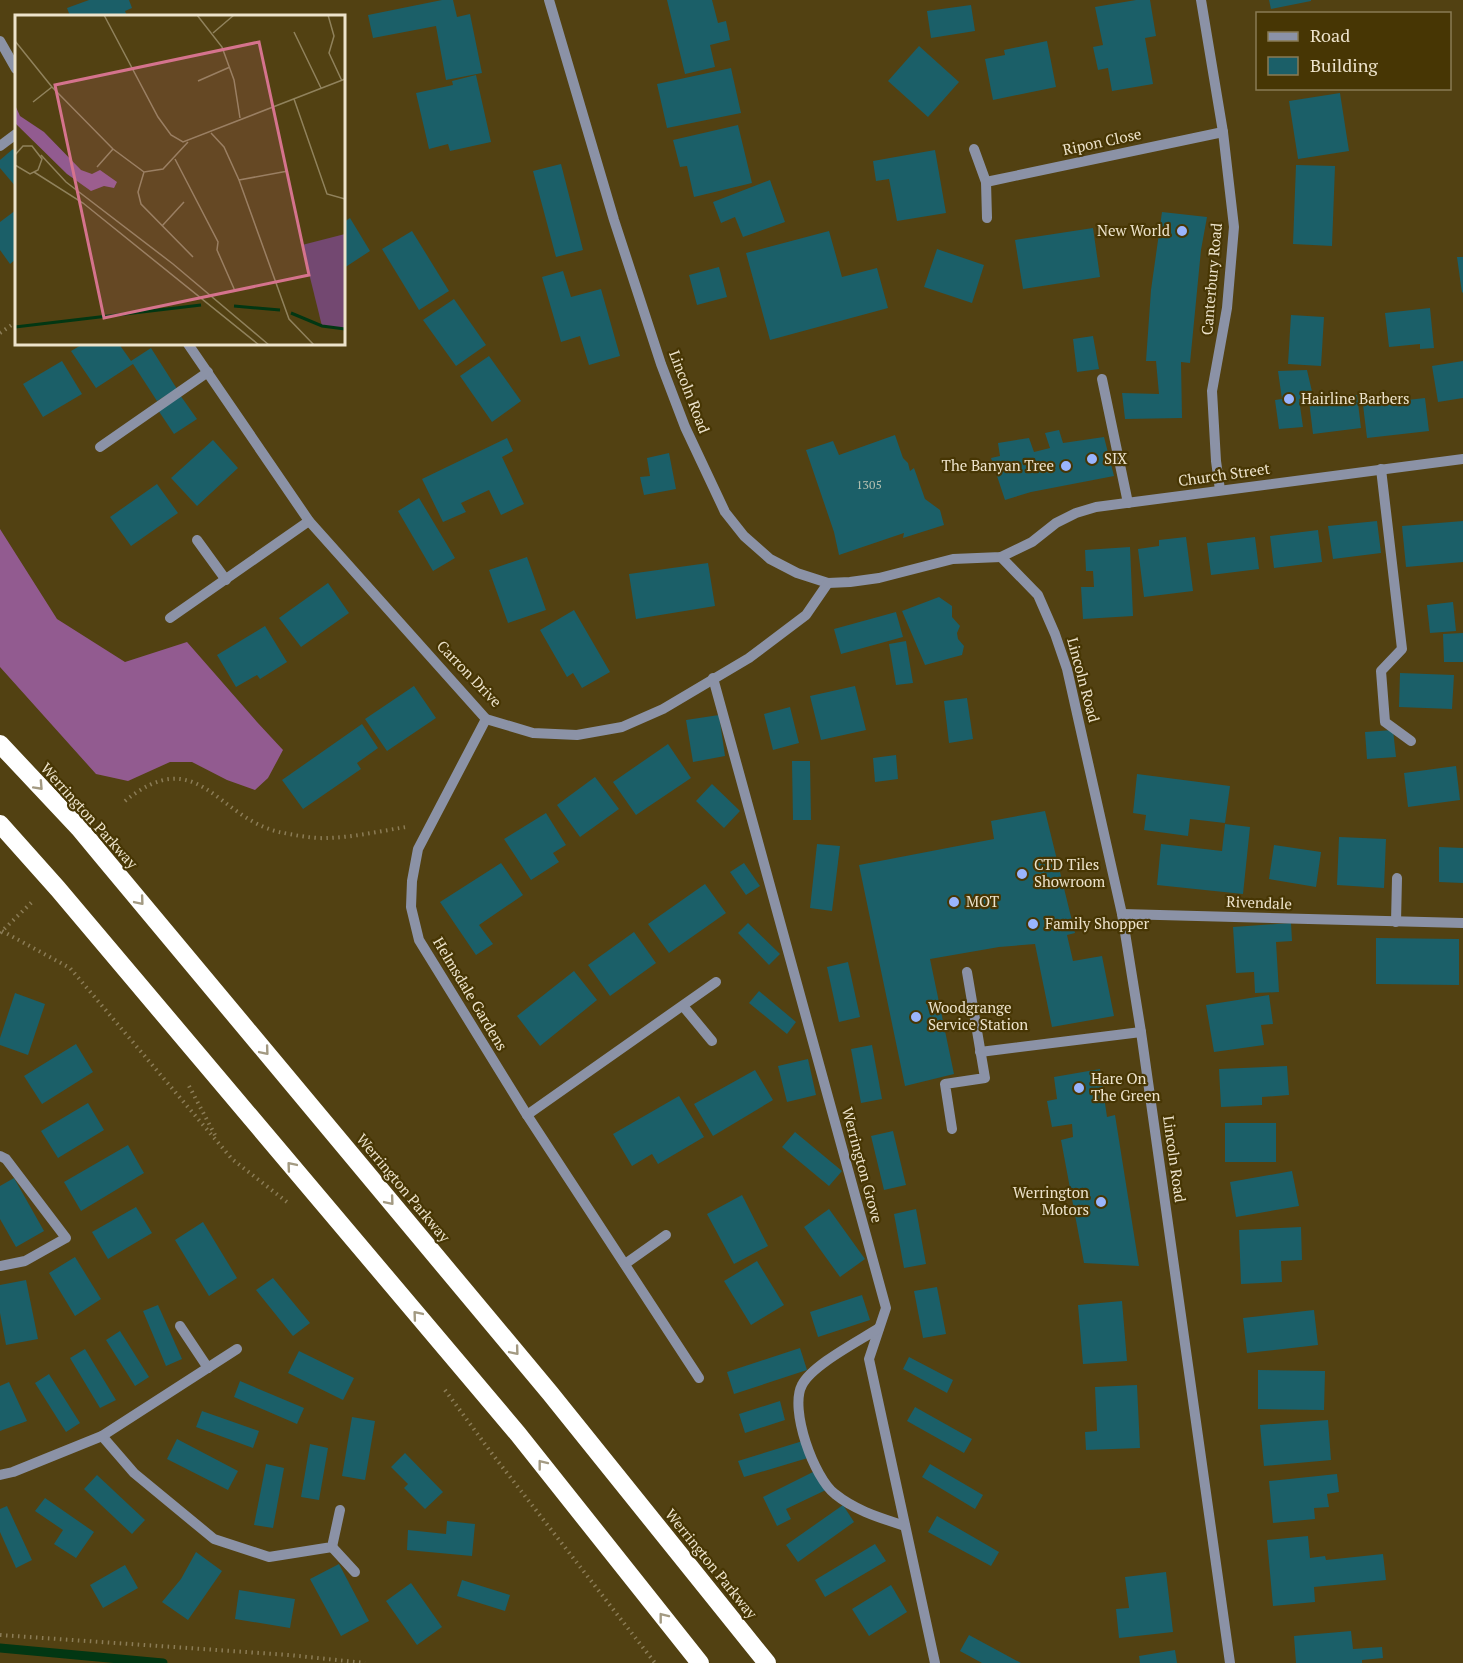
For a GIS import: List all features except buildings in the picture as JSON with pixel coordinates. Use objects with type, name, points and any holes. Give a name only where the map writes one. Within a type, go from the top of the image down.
[{"type":"highway","name":"Werrington Parkway","points":[[0,744],[103,856],[550,1393],[767,1663]]},
{"type":"highway","points":[[0,824],[58,889],[518,1434],[700,1663]]},
{"type":"street","name":"Lincoln Road","points":[[549,0],[614,220],[661,364],[685,428],[725,512],[744,536],[770,559],[796,573],[828,583],[879,578],[953,560],[1001,556],[1038,595],[1055,633],[1067,669],[1122,914],[1141,1032],[1230,1663]]},
{"type":"street","name":"Canterbury Road","points":[[1201,0],[1223,132],[1234,227],[1227,308],[1212,391],[1220,490]]},
{"type":"street","points":[[0,41],[15,67]]},
{"type":"street","name":"Ripon Close","points":[[986,182],[1223,132]]},
{"type":"street","points":[[0,146],[15,135]]},
{"type":"street","points":[[974,148],[986,182],[987,218]]},
{"type":"street","name":"Carron Drive","points":[[189,345],[309,521],[486,719],[533,733],[577,735],[622,727],[663,709],[749,658],[807,615],[828,583]]},
{"type":"street","points":[[100,447],[207,372]]},
{"type":"street","points":[[1102,379],[1128,503]]},
{"type":"street","name":"Church Street","points":[[1001,556],[1032,542],[1056,523],[1076,513],[1096,507],[1463,459]]},
{"type":"street","points":[[1381,470],[1402,649],[1381,671],[1385,722],[1411,741]]},
{"type":"street","points":[[170,618],[309,521]]},
{"type":"street","points":[[197,540],[226,580]]},
{"type":"street","name":"Werrington Grove","points":[[713,678],[886,1308],[869,1359],[935,1663]]},
{"type":"street","name":"Helmsdale Gardens","points":[[486,719],[418,849],[412,881],[411,907],[419,939],[527,1115],[699,1378]]},
{"type":"street","points":[[1396,922],[1397,878]]},
{"type":"street","name":"Rivendale","points":[[1122,914],[1463,923]]},
{"type":"street","points":[[952,1129],[945,1084],[985,1078],[967,972]]},
{"type":"street","points":[[527,1115],[716,982]]},
{"type":"street","points":[[684,1006],[712,1041]]},
{"type":"street","points":[[980,1052],[1141,1032]]},
{"type":"street","points":[[0,1156],[6,1160],[66,1238],[25,1261],[0,1266]]},
{"type":"street","points":[[625,1264],[666,1235]]},
{"type":"street","points":[[180,1326],[208,1368]]},
{"type":"street","points":[[879,1328],[813,1371],[802,1385],[797,1405],[802,1431],[818,1470],[833,1493],[859,1510],[905,1526]]},
{"type":"street","points":[[0,1475],[13,1472],[102,1436],[237,1349]]},
{"type":"street","points":[[102,1436],[134,1473],[214,1539],[269,1557],[332,1547]]},
{"type":"street","points":[[332,1547],[340,1510]]},
{"type":"street","points":[[332,1547],[355,1572]]},
{"type":"path","points":[[0,333],[15,323]]},
{"type":"path","points":[[125,801],[136,792],[172,778],[185,779],[204,786],[259,825],[295,835],[327,839],[431,824]]},
{"type":"path","points":[[32,902],[1,932],[70,968],[232,1159],[292,1206]]},
{"type":"path","points":[[439,1381],[493,1455],[655,1663]]},
{"type":"path","points":[[0,1635],[278,1654],[365,1663]]},
{"type":"shaded area","points":[[0,529],[57,619],[125,662],[187,642],[283,750],[268,778],[255,790],[227,780],[192,762],[170,762],[128,781],[96,774],[0,667]]},
{"type":"waterway","points":[[0,1648],[163,1663]]},
{"type":"place","name":"New World","points":[[1182,231]]},
{"type":"place","name":"Hairline Barbers","points":[[1289,399]]},
{"type":"place","name":"SIX","points":[[1092,459]]},
{"type":"place","name":"The Banyan Tree","points":[[1066,466]]},
{"type":"place","name":"CTD Tiles Showroom","points":[[1022,874]]},
{"type":"place","name":"MOT","points":[[954,902]]},
{"type":"place","name":"Family Shopper","points":[[1033,924]]},
{"type":"place","name":"Woodgrange Service Station","points":[[916,1017]]},
{"type":"place","name":"Hare On The Green","points":[[1079,1088]]},
{"type":"place","name":"Werrington Motors","points":[[1101,1202]]}]
